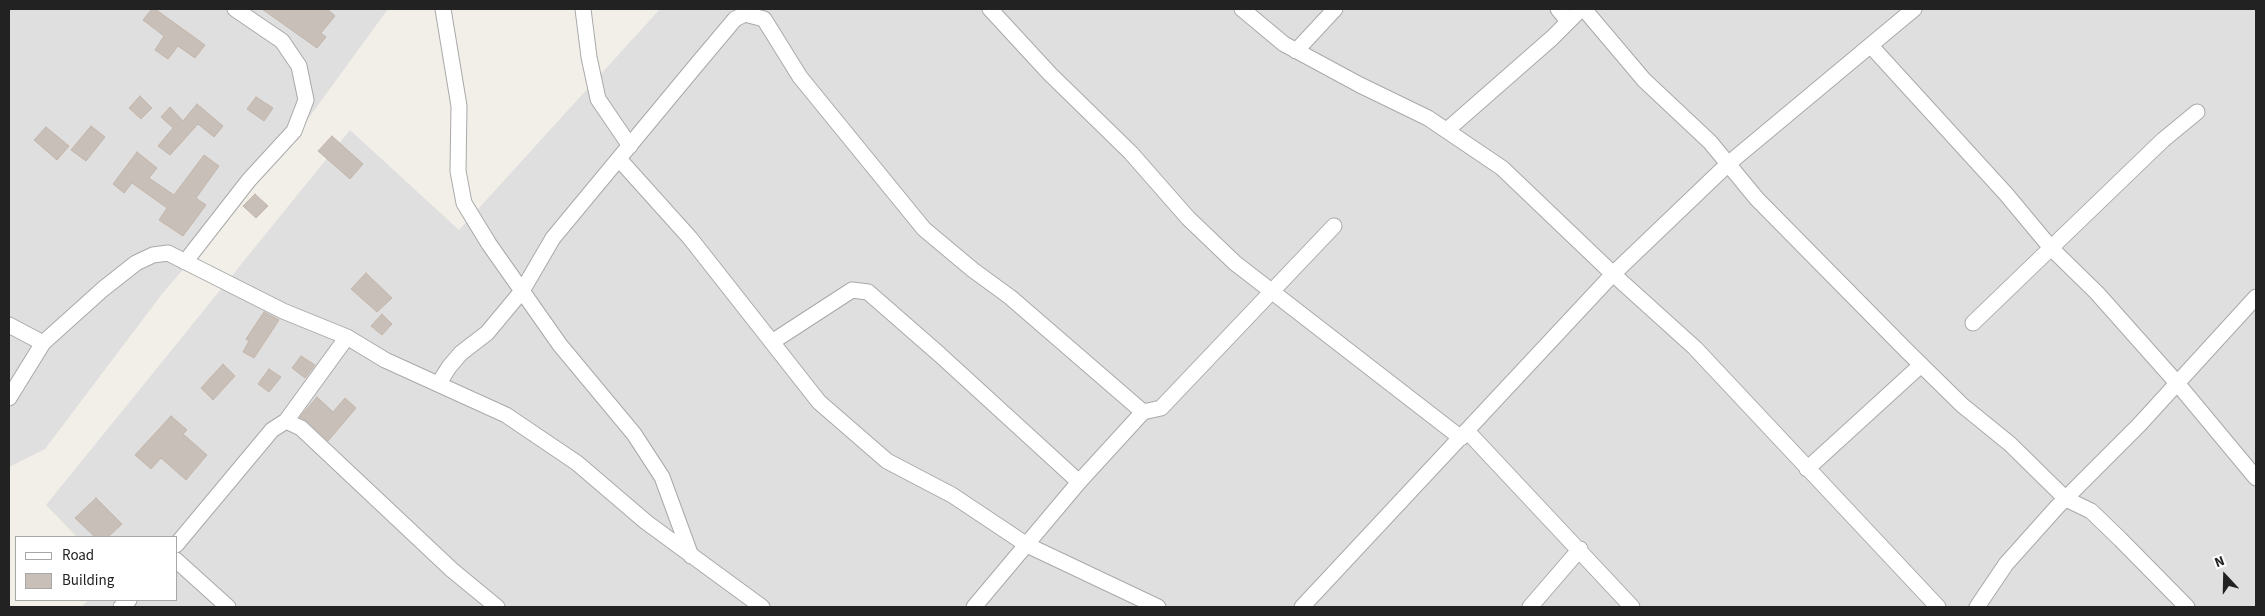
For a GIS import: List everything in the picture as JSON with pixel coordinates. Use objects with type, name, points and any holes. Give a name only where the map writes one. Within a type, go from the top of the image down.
[{"type":"street","points":[[185,262],[249,180],[294,131],[306,100],[299,66],[282,42],[235,9]]},
{"type":"street","points":[[443,9],[459,106],[458,171],[464,203],[489,244],[560,345],[639,441],[662,477],[691,556]]},
{"type":"street","points":[[583,9],[589,57],[598,99],[630,146]]},
{"type":"street","points":[[990,9],[1050,74],[1130,153],[1188,218],[1235,263],[1464,434],[1580,549],[1632,607]]},
{"type":"street","points":[[1242,9],[1284,44],[1428,118],[1502,168],[1613,274],[1695,348],[1938,607]]},
{"type":"street","points":[[1296,51],[1336,9]]},
{"type":"street","points":[[1558,9],[1568,21]]},
{"type":"street","points":[[1447,130],[1583,9],[1644,80],[1710,142],[1758,199],[1921,365],[1962,405],[2010,444],[2066,498],[2091,511],[2187,607]]},
{"type":"street","points":[[1302,607],[1613,274],[1728,164],[1914,9]]},
{"type":"street","points":[[439,383],[448,367],[461,353],[487,333],[522,291],[553,238],[735,20],[746,11],[764,19],[800,77],[924,229],[972,270],[1010,297],[1143,412]]},
{"type":"street","points":[[1871,46],[2006,194],[2051,248],[2097,292],[2177,383],[2256,478]]},
{"type":"street","points":[[1973,323],[2163,140],[2198,112]]},
{"type":"street","points":[[620,159],[690,238],[819,402],[887,461],[952,495],[1027,545],[1158,607]]},
{"type":"street","points":[[974,607],[1079,482],[1143,412],[1161,408],[1334,226]]},
{"type":"street","points":[[9,398],[42,343],[103,289],[136,263],[153,255],[168,253],[283,311],[347,337],[384,360],[439,383],[506,415],[578,462],[646,522],[762,607]]},
{"type":"street","points":[[772,342],[852,290],[868,292],[940,354],[1079,482]]},
{"type":"street","points":[[1977,607],[2006,564],[2066,498],[2139,425],[2256,297]]},
{"type":"street","points":[[9,325],[42,343]]},
{"type":"street","points":[[178,543],[272,430],[286,421],[347,337]]},
{"type":"street","points":[[1807,469],[1921,365]]},
{"type":"street","points":[[286,421],[301,428],[452,570],[497,607]]},
{"type":"street","points":[[1530,607],[1580,549]]},
{"type":"street","points":[[178,562],[228,607]]},
{"type":"shaded area","points":[[9,9],[388,9],[286,149],[162,294],[45,449],[9,467]]},
{"type":"shaded area","points":[[660,9],[2256,9],[2256,607],[82,607],[87,601],[178,601],[178,536],[76,536],[46,505],[350,130],[459,230]]},
{"type":"building","points":[[152,9],[155,9],[205,45],[195,58],[178,46],[168,59],[155,50],[164,36],[143,20]]},
{"type":"building","points":[[262,9],[327,9],[335,16],[321,33],[326,37],[317,48]]},
{"type":"building","points":[[140,96],[152,108],[141,119],[129,108]]},
{"type":"building","points":[[256,97],[273,108],[264,121],[247,109]]},
{"type":"building","points":[[197,104],[223,126],[214,137],[198,124],[170,155],[158,146],[173,128],[161,117],[170,107],[183,121]]},
{"type":"building","points":[[91,126],[105,137],[86,161],[71,150]]},
{"type":"building","points":[[46,127],[69,146],[57,160],[34,140]]},
{"type":"building","points":[[332,136],[363,164],[350,179],[318,151]]},
{"type":"building","points":[[137,152],[157,168],[149,178],[174,195],[204,155],[219,166],[196,198],[206,205],[183,236],[159,220],[167,208],[132,183],[124,193],[113,184]]},
{"type":"building","points":[[255,194],[268,206],[256,218],[243,206]]},
{"type":"building","points":[[366,273],[392,298],[377,312],[351,289]]},
{"type":"building","points":[[264,312],[279,320],[254,358],[243,352],[249,341],[246,339]]},
{"type":"building","points":[[382,314],[392,324],[382,335],[371,326]]},
{"type":"building","points":[[301,356],[315,365],[305,378],[292,368]]},
{"type":"building","points":[[223,364],[235,376],[213,400],[201,388]]},
{"type":"building","points":[[269,369],[281,377],[269,392],[258,384]]},
{"type":"building","points":[[317,397],[333,412],[345,398],[356,408],[328,441],[307,421],[300,417]]},
{"type":"building","points":[[171,416],[187,430],[183,434],[207,455],[186,480],[161,458],[151,469],[135,455]]},
{"type":"building","points":[[96,498],[122,524],[109,536],[94,536],[75,518]]}]
